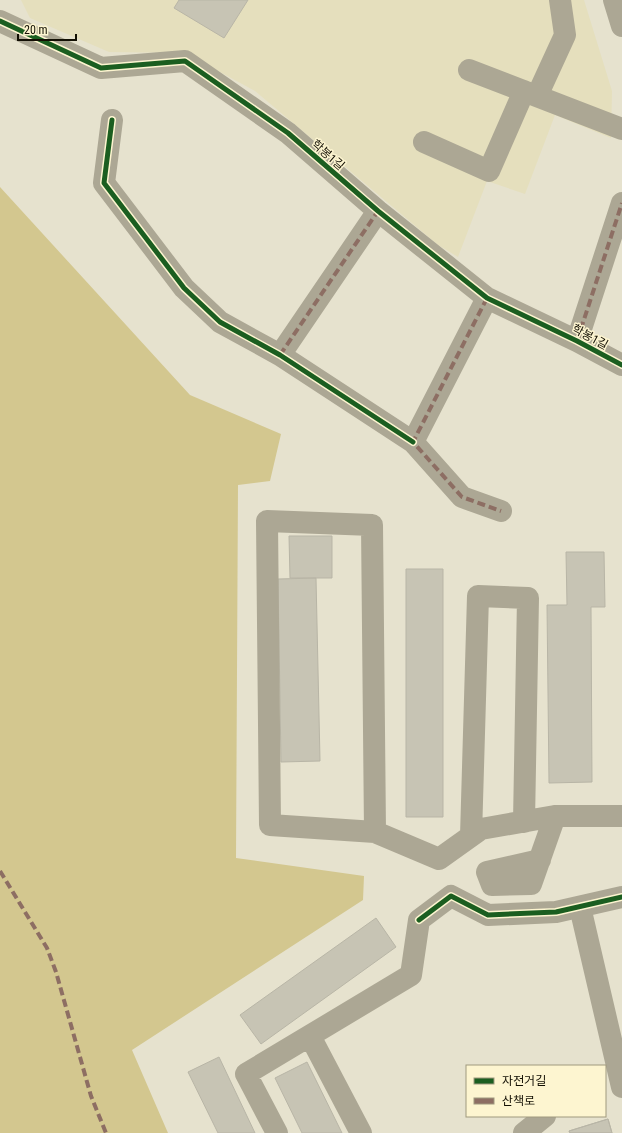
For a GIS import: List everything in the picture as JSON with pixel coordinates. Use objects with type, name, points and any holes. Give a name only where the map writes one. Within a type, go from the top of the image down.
[{"type":"street","points":[[424,142],[489,170],[530,93],[565,34],[560,0]]},
{"type":"street","points":[[614,0],[622,26]]},
{"type":"street","name":"학봉1길","points":[[0,22],[101,68],[185,61],[288,133],[378,211],[487,298],[577,341],[622,365]]},
{"type":"street","points":[[469,70],[622,129]]},
{"type":"street","points":[[112,120],[104,183],[184,288],[220,322],[280,355],[413,442],[462,496],[501,511]]},
{"type":"street","points":[[577,341],[622,203]]},
{"type":"street","points":[[280,355],[378,211]]},
{"type":"street","points":[[413,442],[487,298]]},
{"type":"street","points":[[375,832],[372,525],[267,521],[270,825],[375,832],[439,859],[481,829],[555,816],[622,816]]},
{"type":"street","points":[[471,836],[478,596],[528,598],[524,822]]},
{"type":"street","points":[[540,860],[555,816]]},
{"type":"street","points":[[277,1133],[246,1074],[411,975],[419,920],[452,896],[488,915],[556,912],[622,897]]},
{"type":"street","points":[[580,907],[622,1088],[606,1092]]},
{"type":"street","points":[[310,1036],[361,1133]]},
{"type":"street","points":[[524,1133],[545,1122]]},
{"type":"shaded area","points":[[21,0],[584,0],[612,91],[611,138],[555,115],[525,194],[487,181],[458,257],[438,245],[255,91],[185,53],[109,52],[30,18]]},
{"type":"shaded area","points":[[0,187],[190,395],[281,434],[270,481],[238,485],[236,858],[364,876],[363,900],[132,1050],[168,1133],[0,1133]]},
{"type":"building","points":[[179,0],[248,0],[224,38],[174,8]]},
{"type":"building","points":[[289,536],[332,536],[332,578],[290,578]]},
{"type":"building","points":[[566,552],[604,552],[605,607],[591,607],[592,782],[549,783],[547,605],[567,605]]},
{"type":"building","points":[[406,569],[443,569],[443,817],[406,817]]},
{"type":"building","points":[[316,578],[320,761],[281,762],[278,579]]},
{"type":"building","points":[[376,918],[396,947],[261,1044],[240,1015]]},
{"type":"building","points":[[219,1057],[255,1133],[218,1133],[188,1072]]},
{"type":"building","points":[[307,1062],[342,1133],[302,1133],[275,1078]]},
{"type":"building","points":[[608,1119],[612,1133],[570,1133],[569,1131]]},
{"type":"building","points":[[608,1119],[612,1133],[570,1133],[569,1131]]},
{"type":"marked path","points":[[577,341],[622,203]]},
{"type":"marked path","points":[[280,355],[378,211]]},
{"type":"marked path","points":[[487,298],[413,442],[462,497],[501,511]]},
{"type":"marked path","points":[[0,871],[47,948],[56,972],[91,1096],[106,1133]]},
{"type":"cycle path","points":[[0,21],[101,68],[185,61],[288,133],[378,211],[487,298],[577,341],[622,365]]},
{"type":"cycle path","points":[[112,120],[104,183],[184,288],[220,322],[280,355],[413,442]]},
{"type":"cycle path","points":[[419,920],[451,896],[488,915],[556,912],[622,897]]}]
